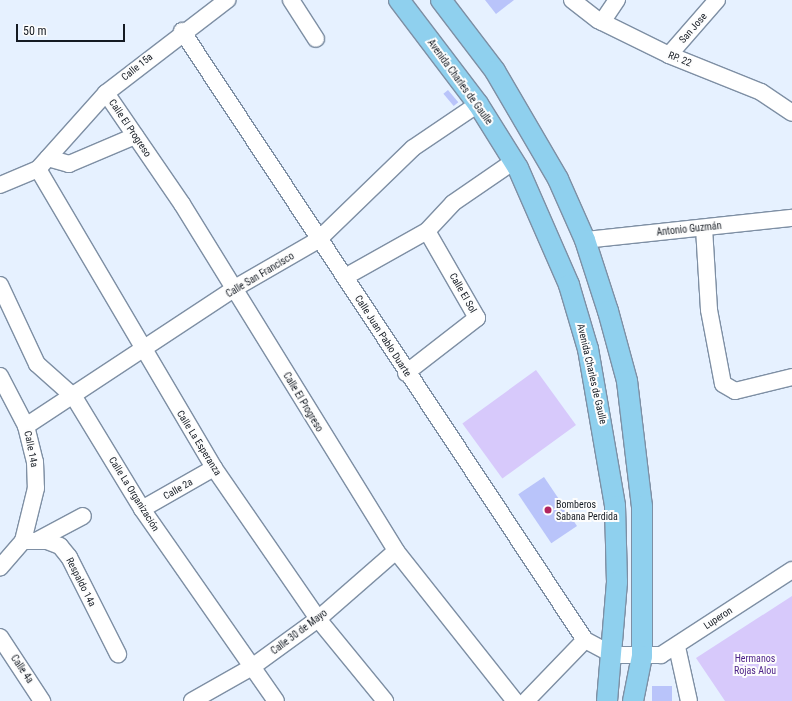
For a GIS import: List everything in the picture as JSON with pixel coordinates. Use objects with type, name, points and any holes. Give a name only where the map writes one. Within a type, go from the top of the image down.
[{"type":"main road","name":"Avenida Charles de Gaulle","points":[[399,0],[478,104],[514,161],[569,285],[589,353],[601,413],[615,506],[617,582],[613,655],[607,701]]},
{"type":"main road","points":[[441,0],[495,71],[528,125],[558,179],[585,240],[626,381],[637,450],[644,578],[642,656],[633,701]]},
{"type":"street","name":"Calle 15a","points":[[0,185],[43,163],[106,93],[182,31],[227,0]]},
{"type":"street","points":[[291,0],[316,39]]},
{"type":"street","name":"RP. 22","points":[[572,0],[602,22],[669,55],[761,92],[792,113]]},
{"type":"street","points":[[602,22],[617,0]]},
{"type":"street","name":"San Jose","points":[[669,55],[717,0]]},
{"type":"street","name":"Calle Juan Pablo Duarte","points":[[182,31],[318,240],[345,277],[406,373],[585,640]]},
{"type":"street","name":"Calle El Progreso","points":[[106,93],[235,288],[396,551],[515,701]]},
{"type":"street","name":"Calle San Francisco","points":[[26,426],[143,352],[235,288],[318,240],[413,148],[478,104]]},
{"type":"street","points":[[43,163],[69,164],[135,136]]},
{"type":"street","points":[[345,277],[427,231],[453,203],[514,161]]},
{"type":"street","name":"Calle La Esperanza","points":[[43,163],[143,352],[214,468],[318,619],[385,701]]},
{"type":"street","name":"Antonio Guzmán","points":[[585,240],[792,218]]},
{"type":"street","points":[[704,228],[709,310],[723,384],[735,391],[792,377]]},
{"type":"street","name":"Calle El Sol","points":[[406,373],[478,318],[427,231]]},
{"type":"street","name":"Calle La Organización","points":[[0,285],[37,364],[74,397],[142,509],[276,701]]},
{"type":"street","name":"Calle 14a","points":[[0,376],[26,426],[35,462],[36,488],[29,541],[0,567]]},
{"type":"street","name":"Calle 2a","points":[[142,509],[214,468]]},
{"type":"street","points":[[29,541],[83,516]]},
{"type":"street","name":"Respaldo 14a","points":[[29,541],[60,546],[69,557],[118,654]]},
{"type":"street","name":"Calle 30 de Mayo","points":[[192,701],[252,667],[318,619],[396,551]]},
{"type":"street","name":"Luperon","points":[[613,655],[661,655],[678,647],[792,570]]},
{"type":"street","name":"Calle 4a","points":[[0,638],[42,701]]},
{"type":"street","points":[[526,701],[585,640],[613,655]]},
{"type":"street","points":[[678,647],[689,701]]},
{"type":"green space","points":[[536,370],[576,425],[502,479],[462,423]]},
{"type":"green space","name":"Hermanos Rojas Alou","points":[[792,596],[792,701],[725,701],[696,658]]},
{"type":"building","points":[[485,0],[514,0],[496,14]]},
{"type":"building","points":[[448,90],[458,102],[454,106],[443,94]]},
{"type":"building","name":"Bomberos Sabana Perdida","points":[[544,477],[577,526],[551,543],[518,494]]},
{"type":"building","points":[[652,686],[672,686],[672,701],[652,701]]},
{"type":"place","name":"Bomberos Sabana Perdida","points":[[548,510]]}]
